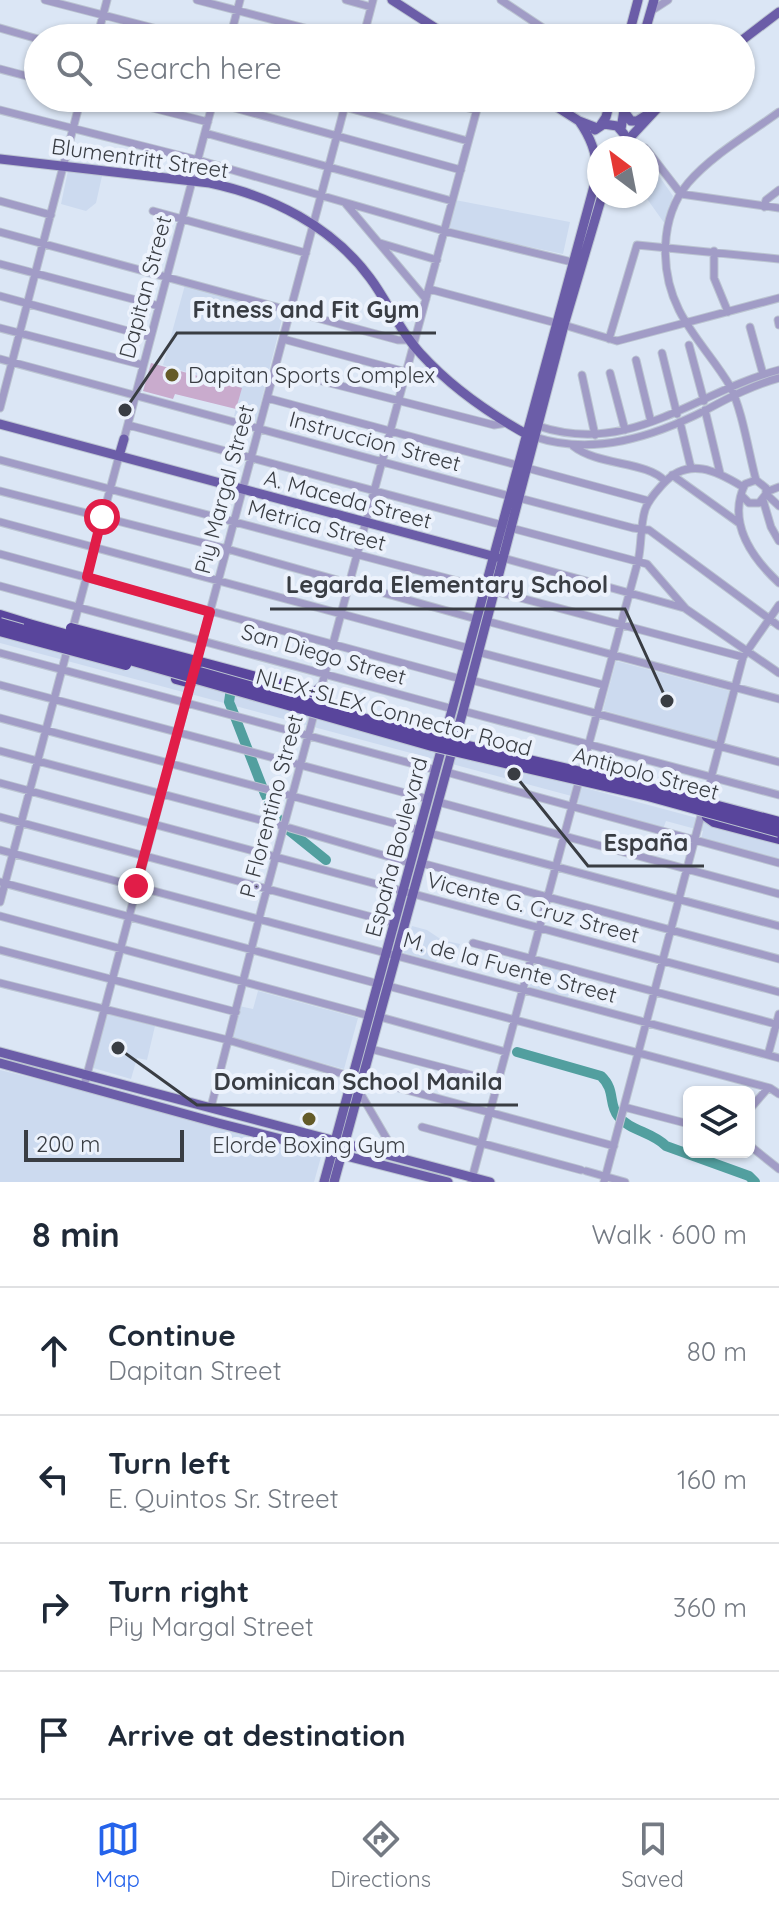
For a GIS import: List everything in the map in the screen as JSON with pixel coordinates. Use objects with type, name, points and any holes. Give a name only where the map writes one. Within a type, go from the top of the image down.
[{"type":"highway","name":"NLEX-SLEX Connector Road","points":[[0,615],[434,738],[650,788],[779,827]]},
{"type":"highway","name":"NLEX-SLEX Connector Road","points":[[0,623],[432,746],[779,827]]},
{"type":"highway","points":[[29,624],[64,626],[314,693],[323,686]]},
{"type":"highway","points":[[0,631],[176,679],[190,688]]},
{"type":"highway","points":[[286,685],[316,709]]},
{"type":"highway","points":[[579,780],[595,772],[653,783],[779,816]]},
{"type":"highway","points":[[704,807],[707,817],[714,822],[779,839]]},
{"type":"main road","points":[[392,0],[429,24]]},
{"type":"main road","points":[[632,24],[638,0]]},
{"type":"main road","points":[[647,24],[654,0]]},
{"type":"main road","points":[[755,30],[779,12]]},
{"type":"main road","points":[[565,112],[579,121],[599,127],[609,124],[621,129]]},
{"type":"main road","points":[[597,136],[607,112]]},
{"type":"main road","points":[[622,136],[623,112]]},
{"type":"main road","points":[[624,112],[628,119],[637,121],[648,112]]},
{"type":"main road","points":[[633,136],[654,112]]},
{"type":"main road","points":[[579,121],[588,136]]},
{"type":"main road","name":"Blumentritt Street","points":[[0,159],[192,180],[233,188],[286,208],[343,248],[369,276],[412,342],[429,362],[493,415],[511,425],[532,430]]},
{"type":"main road","name":"España Boulevard","points":[[560,324],[572,262],[588,208]]},
{"type":"main road","name":"España Boulevard","points":[[324,1182],[337,1153],[375,1016],[560,324],[598,208]]},
{"type":"main road","name":"A. Maceda Street","points":[[0,424],[498,557]]},
{"type":"main road","name":"Dapitan Street","points":[[119,456],[124,439]]},
{"type":"main road","name":"España Boulevard","points":[[392,954],[394,923],[408,892]]},
{"type":"main road","name":"España Boulevard","points":[[340,1142],[359,1090],[358,1077],[371,1049],[375,1016]]},
{"type":"main road","points":[[0,1052],[490,1182]]},
{"type":"main road","points":[[0,1063],[448,1182]]},
{"type":"main road","name":"España Boulevard","points":[[334,1182],[337,1153]]},
{"type":"street","points":[[45,0],[135,24]]},
{"type":"street","points":[[101,24],[107,0]]},
{"type":"street","points":[[197,0],[288,24]]},
{"type":"street","points":[[234,24],[240,0]]},
{"type":"street","points":[[346,0],[372,4],[367,24]]},
{"type":"street","points":[[501,0],[537,24]]},
{"type":"street","points":[[651,11],[668,0]]},
{"type":"street","points":[[0,28],[24,35]]},
{"type":"street","points":[[0,69],[24,75]]},
{"type":"street","points":[[0,110],[198,160],[444,231],[572,262]]},
{"type":"street","points":[[0,408],[77,112]]},
{"type":"street","points":[[168,112],[208,122]]},
{"type":"street","name":"Dapitan Street","points":[[124,439],[211,112]]},
{"type":"street","points":[[253,112],[336,138],[461,170]]},
{"type":"street","name":"Piy Margal Street","points":[[84,1086],[343,112]]},
{"type":"street","points":[[362,112],[468,141]]},
{"type":"street","name":"P. Florentino Street","points":[[211,1107],[475,112]]},
{"type":"street","points":[[756,480],[732,391],[687,324],[669,282],[664,247],[681,194],[703,169],[779,112]]},
{"type":"street","points":[[638,130],[641,136]]},
{"type":"street","points":[[205,133],[452,201]]},
{"type":"street","points":[[659,166],[681,194],[779,208]]},
{"type":"street","points":[[764,207],[766,200],[779,190]]},
{"type":"street","points":[[0,201],[51,215]]},
{"type":"street","points":[[346,204],[426,299]]},
{"type":"street","points":[[153,211],[306,253]]},
{"type":"street","points":[[0,232],[412,342]]},
{"type":"street","points":[[378,243],[437,260]]},
{"type":"street","points":[[609,339],[636,247],[640,245],[779,259]]},
{"type":"street","points":[[714,251],[714,278],[728,312]]},
{"type":"street","points":[[0,264],[159,306]]},
{"type":"street","points":[[429,289],[617,341],[779,298]]},
{"type":"street","points":[[0,296],[150,337]]},
{"type":"street","points":[[750,327],[763,374]]},
{"type":"street","points":[[0,328],[143,365]]},
{"type":"street","points":[[283,339],[406,372]]},
{"type":"street","points":[[689,345],[720,473]]},
{"type":"street","points":[[662,353],[691,468]]},
{"type":"street","name":"Instruccion Street","points":[[0,359],[653,532],[779,626]]},
{"type":"street","points":[[636,360],[651,422]]},
{"type":"street","points":[[275,369],[494,425],[511,425]]},
{"type":"street","name":"Blumentritt Street","points":[[532,430],[571,445],[591,445],[653,433],[763,374],[779,370]]},
{"type":"street","points":[[610,373],[625,430]]},
{"type":"street","points":[[582,375],[595,435]]},
{"type":"street","name":"Blumentritt Street","points":[[732,391],[779,378]]},
{"type":"street","points":[[267,398],[649,501]]},
{"type":"street","name":"Blumentritt Street","points":[[532,430],[573,436],[595,435],[678,418]]},
{"type":"street","points":[[128,425],[638,561],[650,567],[686,609],[745,654],[779,673]]},
{"type":"street","points":[[571,445],[584,455],[669,478],[739,523]]},
{"type":"street","name":"Dapitan Street","points":[[0,902],[2,882],[21,823],[119,456]]},
{"type":"street","name":"Metrica Street","points":[[0,460],[620,626],[745,654]]},
{"type":"street","points":[[471,1179],[556,867],[571,806],[570,793],[579,780],[638,561],[649,501],[669,478],[691,468],[720,473],[743,492],[745,500],[754,504],[779,487]]},
{"type":"street","points":[[779,541],[771,527],[764,484],[756,480],[748,481],[739,508],[739,523],[756,559],[779,583]]},
{"type":"street","points":[[0,491],[227,549],[779,699]]},
{"type":"street","points":[[765,495],[779,506]]},
{"type":"street","points":[[0,522],[604,685]]},
{"type":"street","points":[[0,554],[779,762]]},
{"type":"street","name":"A. Maceda Street","points":[[498,557],[686,609]]},
{"type":"street","name":"San Diego Street","points":[[0,586],[779,795]]},
{"type":"street","points":[[605,1179],[735,686],[745,654],[779,605]]},
{"type":"street","points":[[0,653],[440,767],[779,863]]},
{"type":"street","points":[[0,685],[779,894]]},
{"type":"street","name":"Antipolo Street","points":[[190,688],[227,691],[450,739],[579,780],[779,827]]},
{"type":"street","points":[[300,709],[312,725]]},
{"type":"street","name":"Antipolo Street","points":[[316,709],[420,741],[440,767]]},
{"type":"street","points":[[0,718],[779,926]]},
{"type":"street","points":[[0,751],[779,959]]},
{"type":"street","points":[[568,783],[579,780]]},
{"type":"street","name":"Vicente G. Cruz Street","points":[[0,783],[779,992]]},
{"type":"street","points":[[0,817],[394,923]]},
{"type":"street","name":"M. de la Fuente Street","points":[[0,850],[779,1058]]},
{"type":"street","points":[[2,882],[768,1088],[779,1094]]},
{"type":"street","points":[[0,916],[506,1052]]},
{"type":"street","points":[[473,943],[777,1025]]},
{"type":"street","points":[[0,950],[236,1012]]},
{"type":"street","points":[[0,983],[228,1040],[614,1146]]},
{"type":"street","points":[[768,1055],[779,1014]]},
{"type":"street","points":[[371,1049],[498,1082]]},
{"type":"street","points":[[755,1103],[768,1088]]},
{"type":"street","points":[[359,1090],[398,1158]]},
{"type":"street","points":[[624,1107],[683,1122]]},
{"type":"street","points":[[422,1127],[625,1182]]},
{"type":"street","points":[[755,1150],[779,1169]]},
{"type":"street","points":[[406,1172],[411,1182]]},
{"type":"shaded area","points":[[68,171],[102,176],[96,203],[86,211],[61,204]]},
{"type":"shaded area","points":[[659,176],[673,196],[665,224],[654,208],[659,208]]},
{"type":"shaded area","points":[[455,200],[570,222],[563,254],[446,229]]},
{"type":"shaded area","points":[[185,285],[284,311],[256,422],[234,416],[241,388],[163,365]]},
{"type":"shaded area","name":"Dapitan Sports Complex","points":[[151,363],[242,388],[236,409],[175,394],[173,399],[143,391]]},
{"type":"shaded area","points":[[0,631],[779,840],[779,860],[701,839],[703,831],[666,821],[663,829],[577,806],[579,798],[0,643]]},
{"type":"shaded area","points":[[616,661],[730,691],[716,742],[603,710]]},
{"type":"shaded area","points":[[412,926],[427,930],[442,940],[460,944],[458,949],[442,948],[436,962],[404,953]]},
{"type":"shaded area","points":[[536,962],[574,973],[568,997],[529,987]]},
{"type":"shaded area","points":[[258,991],[358,1018],[344,1069],[230,1038],[239,1006],[253,1009]]},
{"type":"shaded area","points":[[106,1013],[155,1026],[147,1060],[137,1058],[131,1079],[90,1067]]},
{"type":"shaded area","points":[[0,1070],[136,1103],[321,1157],[314,1182],[0,1182]]},
{"type":"waterway","points":[[232,682],[229,702],[265,794],[280,823],[326,860]]},
{"type":"waterway","points":[[517,1052],[601,1076],[609,1086],[615,1111],[623,1121],[666,1146],[749,1176],[755,1182]]},
{"type":"place","name":"Dapitan Sports Complex","points":[[172,375]]},
{"type":"place","name":"Fitness and Fit Gym","points":[[125,410]]},
{"type":"place","name":"Legarda Elementary School","points":[[667,701]]},
{"type":"place","name":"España","points":[[514,774]]},
{"type":"place","name":"Dominican School Manila","points":[[118,1048]]},
{"type":"place","name":"Elorde Boxing Gym","points":[[309,1119]]},
{"type":"route","points":[[102,517],[87,577],[210,612],[136,886]]}]
